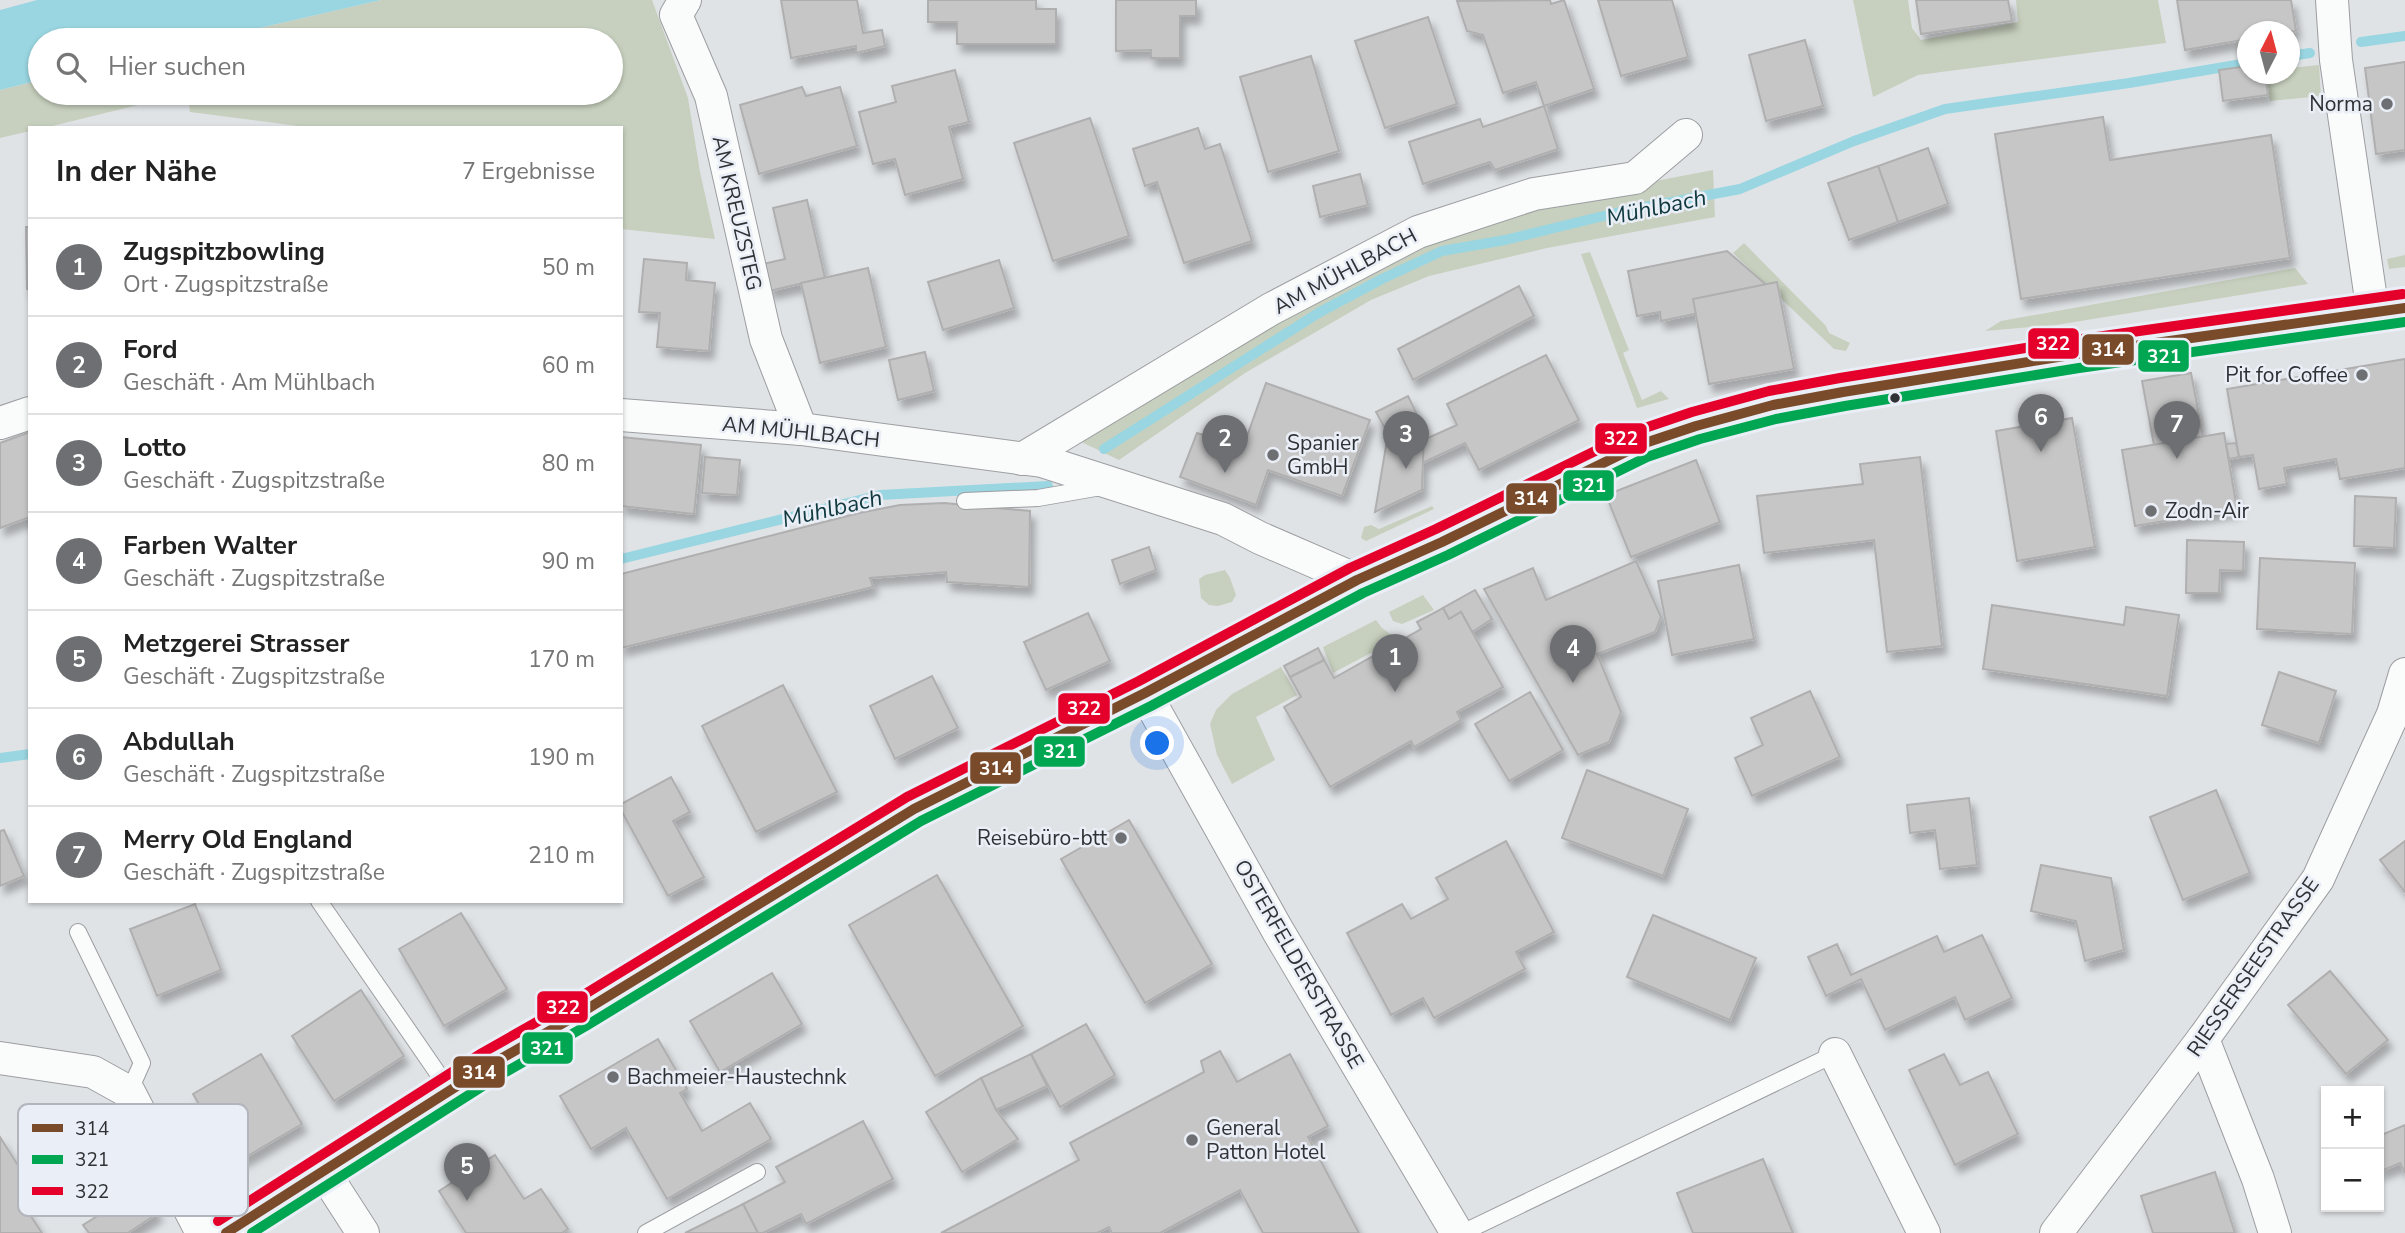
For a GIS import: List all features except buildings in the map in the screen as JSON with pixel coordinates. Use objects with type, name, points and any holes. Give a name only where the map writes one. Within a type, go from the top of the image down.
[{"type":"main road","points":[[226,1233],[450,1091],[914,809],[1145,693],[1357,580],[1642,444],[1773,405],[2077,354],[2389,310]]},
{"type":"street","name":"AM KREUZSTEG","points":[[685,0],[676,15],[710,96],[766,339],[801,429]]},
{"type":"street","points":[[2332,0],[2334,46],[2389,310]]},
{"type":"street","name":"AM MÜHLBACH","points":[[1032,460],[1271,309],[1418,232],[1534,194],[1635,178],[1686,135]]},
{"type":"street","points":[[0,423],[28,414]]},
{"type":"street","name":"AM MÜHLBACH","points":[[623,415],[801,429],[1032,460],[1223,519],[1357,580]]},
{"type":"street","name":"RIESSERSEESTRASSE","points":[[2056,1233],[2203,1039],[2318,878],[2393,714],[2405,674]]},
{"type":"street","name":"OSTERFELDERSTRASSE","points":[[1145,693],[1278,931],[1460,1233]]},
{"type":"street","points":[[2203,1039],[2258,1179],[2276,1233]]},
{"type":"street","points":[[1835,1054],[1924,1233]]},
{"type":"street","points":[[0,1058],[93,1072],[129,1092],[135,1104]]},
{"type":"street","points":[[323,1171],[363,1233]]},
{"type":"street","points":[[193,1216],[202,1233]]},
{"type":"lane","points":[[965,501],[1056,496],[1106,483]]},
{"type":"lane","points":[[320,903],[450,1091]]},
{"type":"lane","points":[[78,932],[142,1063],[129,1092]]},
{"type":"lane","points":[[1460,1233],[1835,1054]]},
{"type":"lane","points":[[646,1233],[757,1172]]},
{"type":"green space","points":[[381,0],[652,0],[688,98],[700,172],[715,239],[623,229],[623,126],[298,126],[190,112],[189,105],[623,105],[623,28],[260,28]]},
{"type":"green space","points":[[1853,0],[1908,0],[1912,28],[1921,40],[2018,22],[2016,0],[2158,0],[2166,43],[1918,75],[1873,97]]},
{"type":"green space","points":[[2319,65],[2321,96],[2270,101],[2267,84],[2300,84],[2300,67]]},
{"type":"green space","points":[[28,83],[28,105],[138,105],[52,126],[28,126],[28,131],[0,138],[0,90]]},
{"type":"green space","points":[[1713,170],[1715,217],[1547,248],[1429,276],[1371,300],[1245,373],[1119,460],[1071,437],[1430,237],[1588,194]]},
{"type":"green space","points":[[1744,243],[1826,326],[1829,333],[1850,343],[1846,351],[1834,349],[1733,253]]},
{"type":"green space","points":[[1590,252],[1629,350],[1623,353],[1642,400],[1661,391],[1669,399],[1637,408],[1581,254]]},
{"type":"green space","points":[[2405,255],[2405,267],[2389,269],[2387,259]]},
{"type":"green space","points":[[2295,268],[2308,284],[2056,325],[1985,331],[2001,321]]},
{"type":"green space","points":[[1432,506],[1434,509],[1366,541],[1361,538],[1364,527],[1371,525],[1379,529]]},
{"type":"green space","points":[[1225,570],[1236,595],[1232,602],[1218,606],[1209,605],[1201,598],[1199,579]]},
{"type":"green space","points":[[1423,595],[1434,610],[1402,624],[1393,621],[1389,612]]},
{"type":"green space","points":[[1376,620],[1397,639],[1333,673],[1323,647]]},
{"type":"green space","points":[[1281,667],[1297,695],[1256,717],[1275,760],[1232,784],[1217,755],[1210,724],[1216,710],[1232,694]]},
{"type":"water","points":[[37,0],[381,0],[260,28],[28,28],[28,83],[0,90],[0,10]]},
{"type":"waterway","name":"Mühlbach","points":[[2361,42],[2405,36]]},
{"type":"waterway","name":"Mühlbach","points":[[2300,54],[2310,53]]},
{"type":"waterway","name":"Mühlbach","points":[[1104,449],[1320,312],[1442,251],[1740,189],[1854,141],[1945,109],[2237,65]]},
{"type":"waterway","name":"Mühlbach","points":[[623,559],[880,495],[1048,486]]},
{"type":"waterway","name":"Mühlbach","points":[[0,758],[28,754]]},
{"type":"transit line","name":"322","points":[[248,1202],[482,1053],[572,1002],[907,797],[1139,681],[1350,568],[1636,431],[1769,391],[1840,378],[2075,340],[2403,294]]},
{"type":"transit line","name":"314","points":[[226,1233],[490,1065],[579,1014],[914,809],[1145,693],[1357,580],[1442,542],[1642,444],[1773,405],[1843,392],[2077,354],[2405,308]]},
{"type":"transit line","name":"321","points":[[252,1233],[497,1077],[586,1026],[921,821],[1151,706],[1363,593],[1448,555],[1647,457],[1700,439],[1776,419],[1845,406],[2079,368],[2405,322]]},
{"type":"transit line","name":"322","points":[[218,1221],[226,1216]]},
{"type":"place","name":"Norma","points":[[2387,104]]},
{"type":"place","name":"Pit for Coffee","points":[[2362,375]]},
{"type":"place","name":"Abdullah","points":[[2041,452]]},
{"type":"place","name":"Spanier GmbH","points":[[1273,455]]},
{"type":"place","name":"Merry Old England","points":[[2177,459]]},
{"type":"place","name":"Lotto","points":[[1406,469]]},
{"type":"place","name":"Ford","points":[[1225,473]]},
{"type":"place","name":"Zodn-Air","points":[[2151,511]]},
{"type":"place","name":"Farben Walter","points":[[1573,683]]},
{"type":"place","name":"Zugspitzbowling","points":[[1395,692]]},
{"type":"place","name":"Reisebüro-btt","points":[[1121,838]]},
{"type":"place","name":"Bachmeier-Haustechnk","points":[[613,1077]]},
{"type":"place","name":"General Patton Hotel","points":[[1192,1140]]},
{"type":"place","name":"Metzgerei Strasser","points":[[467,1201]]}]
